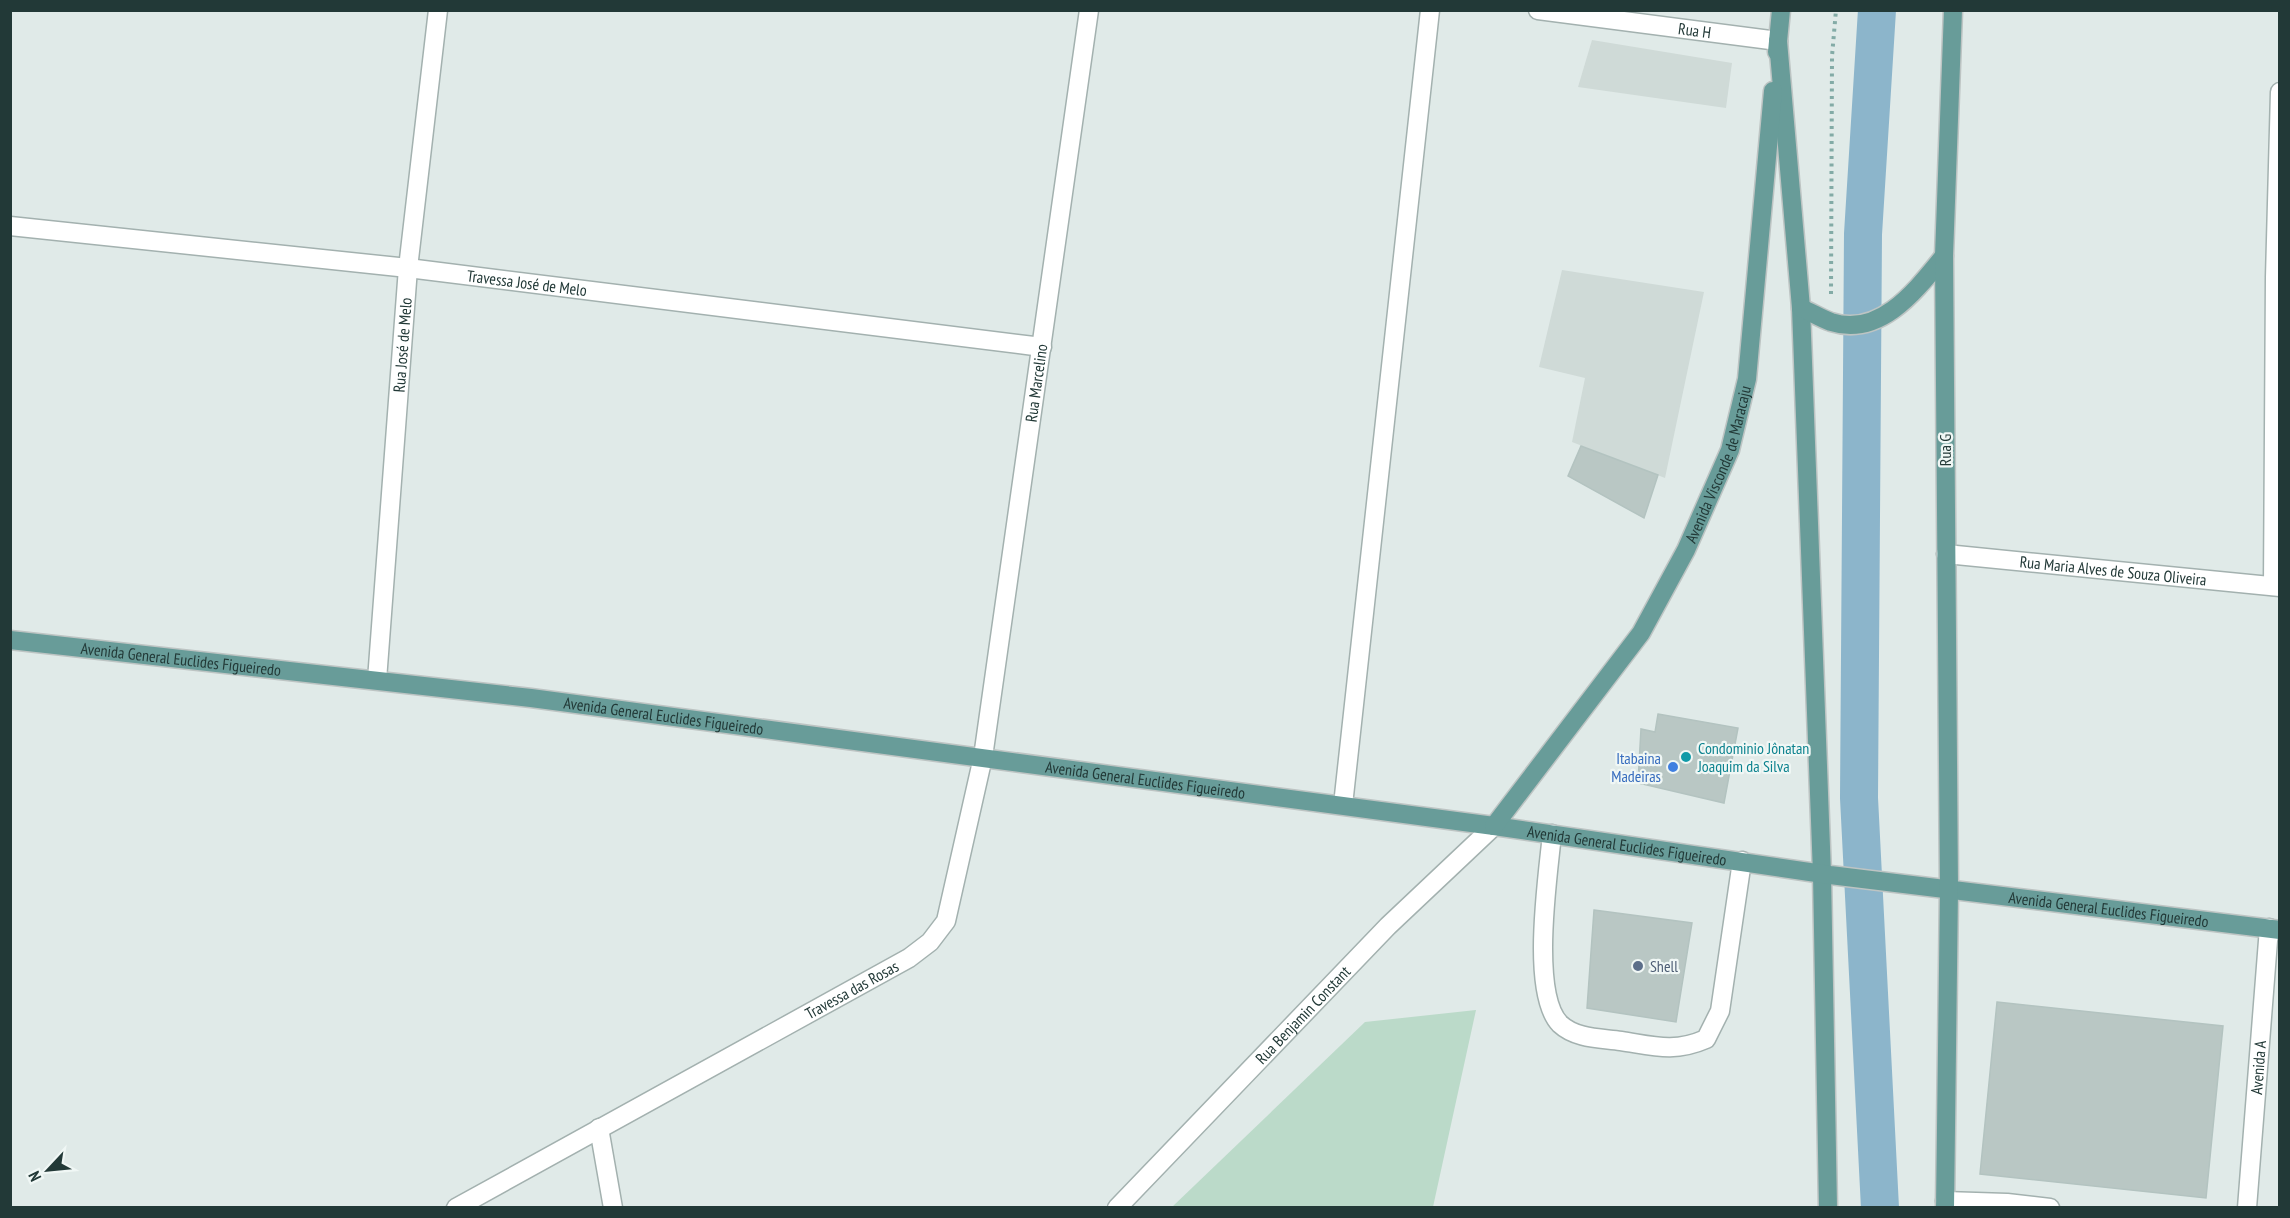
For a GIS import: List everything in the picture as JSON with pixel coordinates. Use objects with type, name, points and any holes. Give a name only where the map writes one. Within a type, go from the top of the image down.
[{"type":"main road","name":"Avenida Visconde de Maracaju","points":[[1494,826],[1641,633],[1686,550],[1730,450],[1747,380],[1780,10]]},
{"type":"main road","name":"Rua G","points":[[1945,1204],[1949,889],[1944,256],[1953,10]]},
{"type":"main road","name":"Avenida Visconde de Maracaju","points":[[1778,41],[1801,308],[1826,875],[1828,1208]]},
{"type":"main road","points":[[1801,308],[1831,322],[1861,324],[1877,319],[1912,296],[1944,256]]},
{"type":"main road","name":"Avenida General Euclides Figueiredo","points":[[10,640],[377,680],[983,757],[1552,834],[1826,875],[2274,929]]},
{"type":"street","name":"Rua José de Melo","points":[[377,680],[408,268],[438,10]]},
{"type":"street","name":"Rua Marcelino","points":[[983,757],[1089,10]]},
{"type":"street","points":[[1343,805],[1430,10]]},
{"type":"street","name":"Rua H","points":[[1538,10],[1778,41]]},
{"type":"street","points":[[2276,587],[2280,92]]},
{"type":"street","name":"Travessa José de Melo","points":[[10,226],[408,268],[1042,347]]},
{"type":"street","name":"Rua Maria Alves de Souza Oliveira","points":[[1946,554],[2276,587]]},
{"type":"street","name":"Travessa das Rosas","points":[[456,1208],[868,981],[930,942],[946,921],[983,757]]},
{"type":"street","name":"Rua Benjamin Constant","points":[[1117,1208],[1388,926],[1494,826]]},
{"type":"street","points":[[1552,834],[1543,962],[1549,1004],[1559,1023],[1575,1034],[1663,1048],[1686,1048],[1706,1040],[1720,1011],[1742,861]]},
{"type":"street","name":"Avenida A","points":[[2247,1208],[2274,929]]},
{"type":"street","points":[[599,1128],[614,1208]]},
{"type":"street","points":[[1945,1204],[2007,1203],[2050,1208]]},
{"type":"path","points":[[1831,322],[1832,56],[1836,10]]},
{"type":"shaded area","points":[[1592,40],[1732,63],[1726,108],[1578,87]]},
{"type":"shaded area","points":[[1562,270],[1704,292],[1665,478],[1572,442],[1585,378],[1539,367]]},
{"type":"green space","points":[[1476,1010],[1433,1207],[1172,1207],[1365,1022]]},
{"type":"building","points":[[1581,446],[1658,475],[1644,518],[1568,476]]},
{"type":"building","name":"Condominio Jônatan Joaquim da Silva","points":[[1658,714],[1738,728],[1724,803],[1638,783],[1641,729],[1655,732]]},
{"type":"building","name":"Shell","points":[[1594,910],[1692,923],[1676,1022],[1587,1008]]},
{"type":"building","points":[[1997,1002],[2223,1026],[2206,1198],[1980,1174]]},
{"type":"waterway","points":[[1877,10],[1863,234],[1859,798],[1880,1208]]},
{"type":"place","name":"Condominio Jônatan Joaquim da Silva","points":[[1686,757]]},
{"type":"place","name":"Itabaina Madeiras","points":[[1673,767]]},
{"type":"place","name":"Shell","points":[[1638,966]]}]
